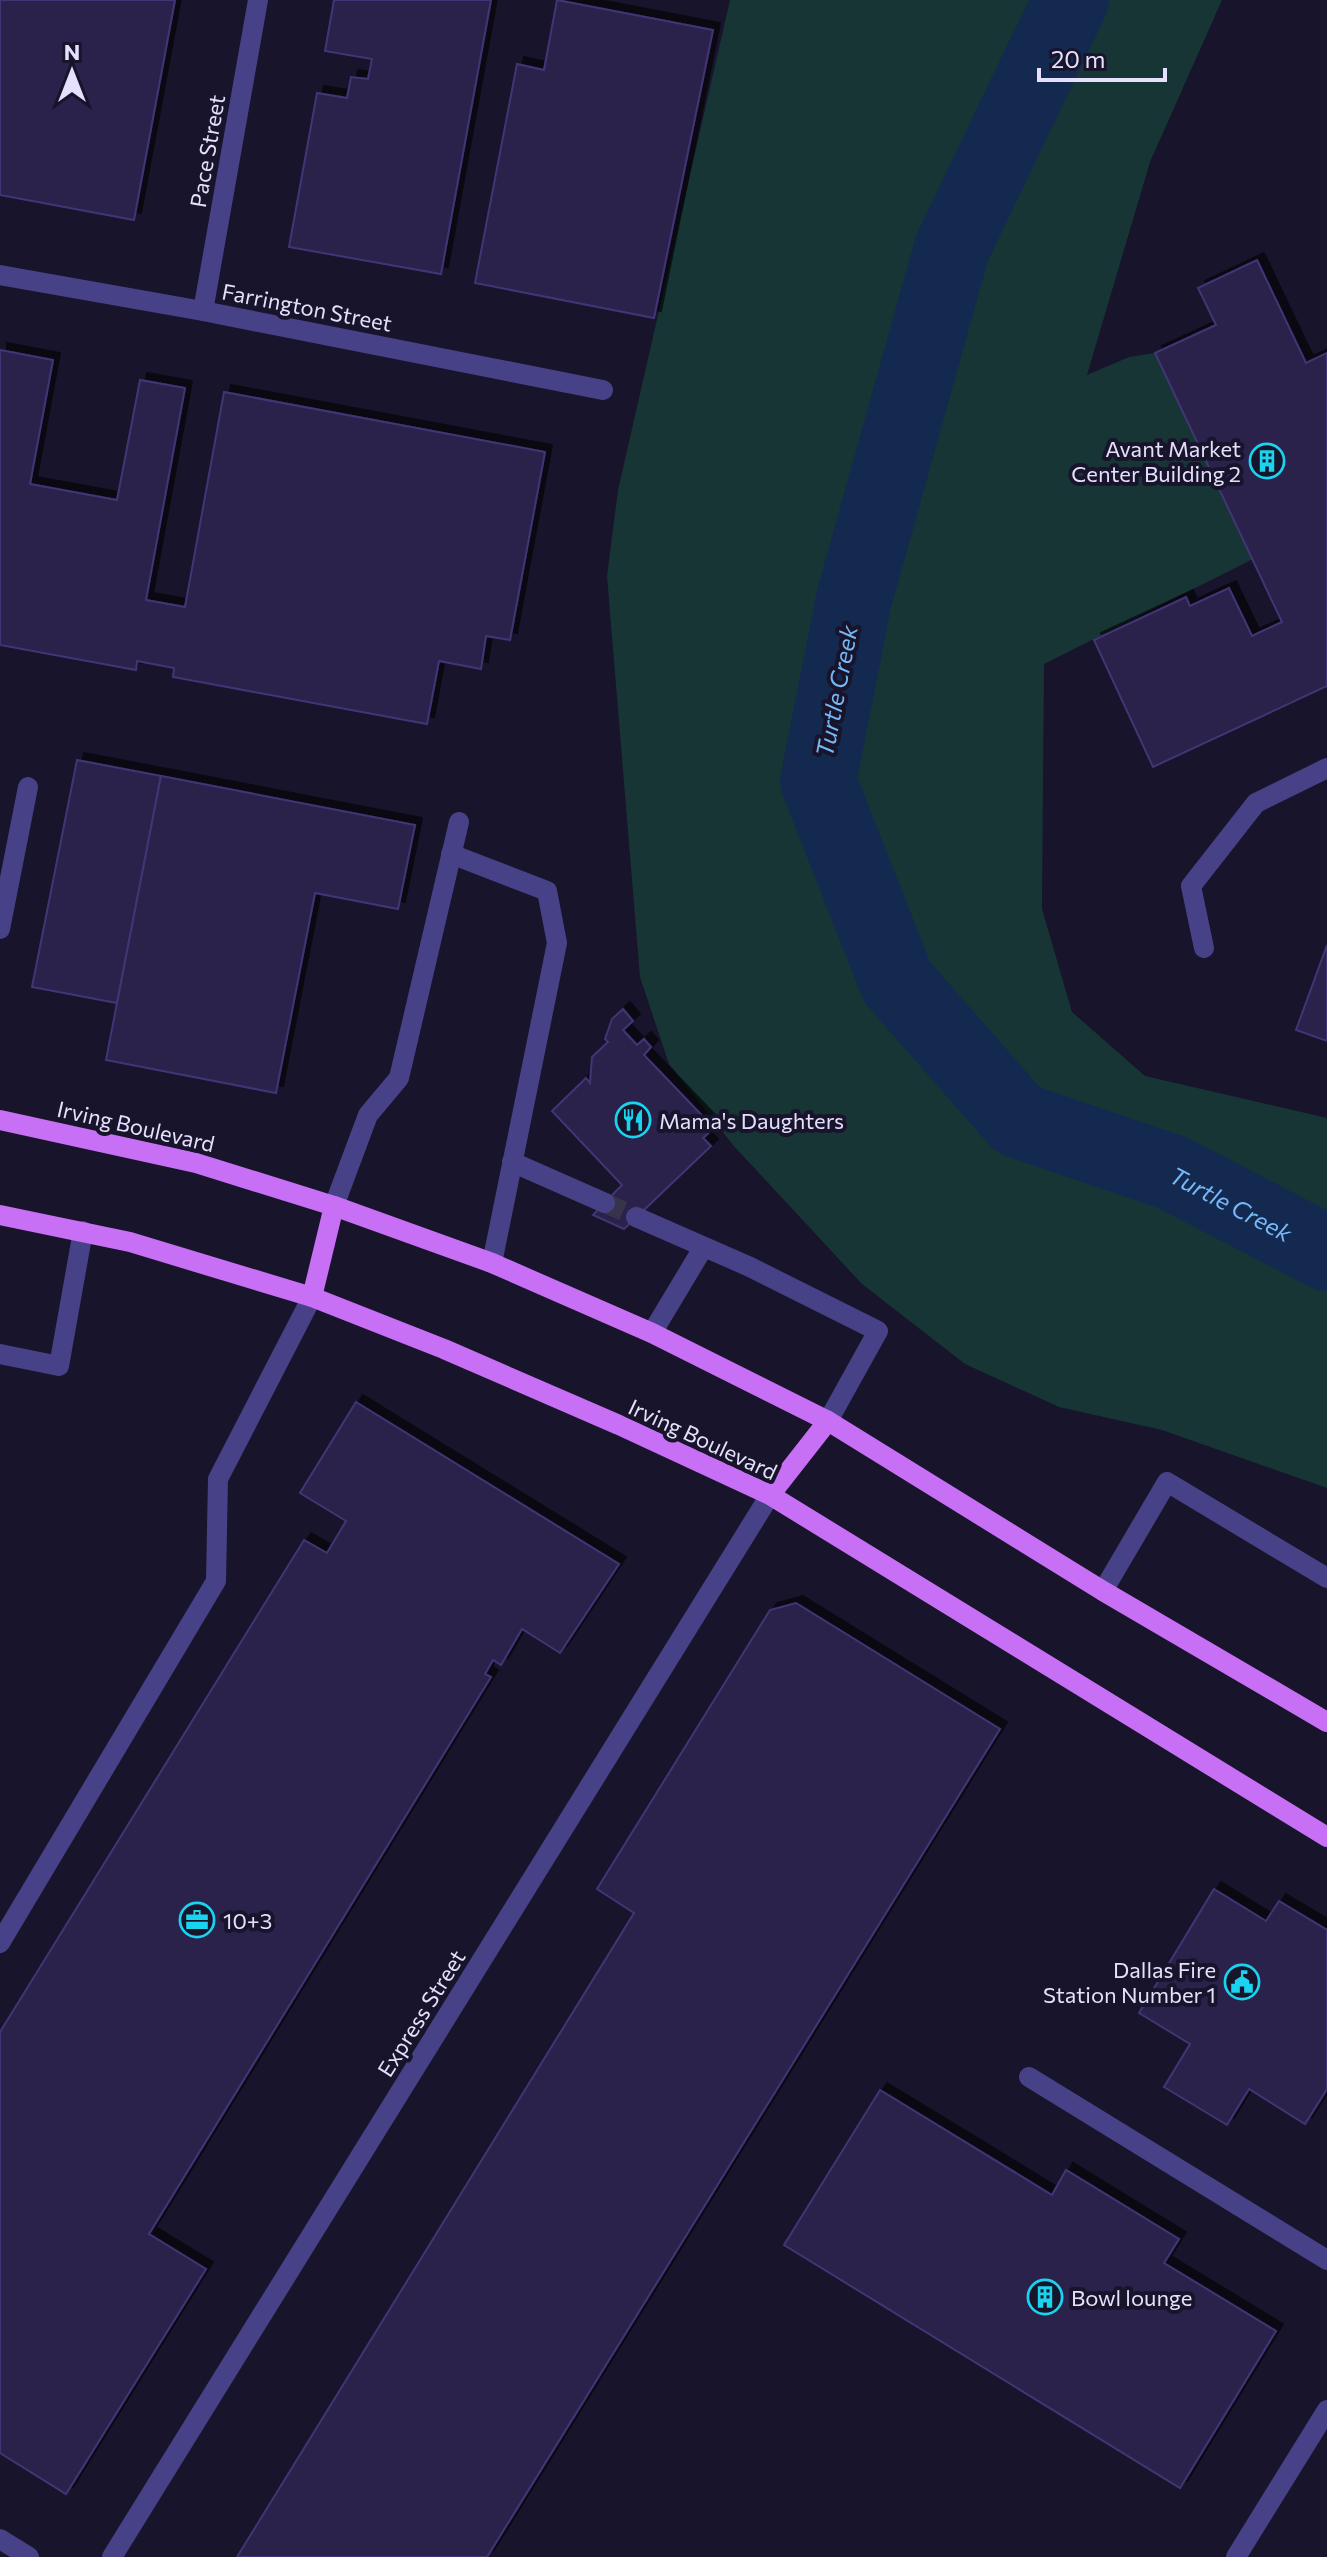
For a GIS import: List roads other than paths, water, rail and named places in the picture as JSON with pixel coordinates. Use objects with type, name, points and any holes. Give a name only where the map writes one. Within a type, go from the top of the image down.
[{"type":"main road","name":"Irving Boulevard","points":[[0,1120],[196,1163],[334,1206],[492,1263],[652,1333],[828,1421],[1103,1591],[1327,1722]]},
{"type":"main road","points":[[312,1297],[334,1206]]},
{"type":"main road","name":"Irving Boulevard","points":[[0,1215],[130,1242],[312,1297],[473,1362],[770,1495],[1327,1837]]},
{"type":"main road","points":[[770,1495],[828,1421]]},
{"type":"street","name":"Pace Street","points":[[203,311],[258,0]]},
{"type":"street","name":"Farrington Street","points":[[0,275],[203,311],[603,390]]},
{"type":"street","points":[[1204,948],[1191,886],[1256,803],[1327,768]]},
{"type":"street","points":[[0,929],[28,787]]},
{"type":"street","points":[[334,1206],[368,1115],[399,1078],[459,822]]},
{"type":"street","points":[[451,854],[547,891],[557,943],[492,1263]]},
{"type":"street","points":[[512,1162],[605,1203]]},
{"type":"street","points":[[636,1217],[750,1267],[878,1331],[828,1421]]},
{"type":"street","points":[[0,1354],[59,1366],[83,1231]]},
{"type":"street","points":[[652,1333],[703,1248]]},
{"type":"street","points":[[0,1943],[216,1581],[218,1479],[312,1297]]},
{"type":"street","points":[[1103,1591],[1167,1482],[1327,1578]]},
{"type":"street","name":"Express Street","points":[[112,2557],[770,1495]]},
{"type":"street","points":[[1029,2077],[1327,2260]]},
{"type":"street","points":[[1236,2557],[1327,2410]]},
{"type":"street","points":[[0,2539],[29,2557]]},
{"type":"waterway","name":"Turtle Creek","points":[[1071,0],[952,248],[854,599],[818,781],[897,982],[1018,1120],[1173,1173],[1327,1253]]},
{"type":"tunnel","points":[[605,1203],[636,1217]]},
{"type":"place","name":"Avant Market Center Building 2","points":[[1267,461]]},
{"type":"place","name":"Mama's Daughters","points":[[633,1120]]},
{"type":"place","name":"10+3","points":[[197,1920]]},
{"type":"place","name":"Dallas Fire Station Number 1","points":[[1242,1982]]},
{"type":"place","name":"Bowl lounge","points":[[1045,2297]]}]
